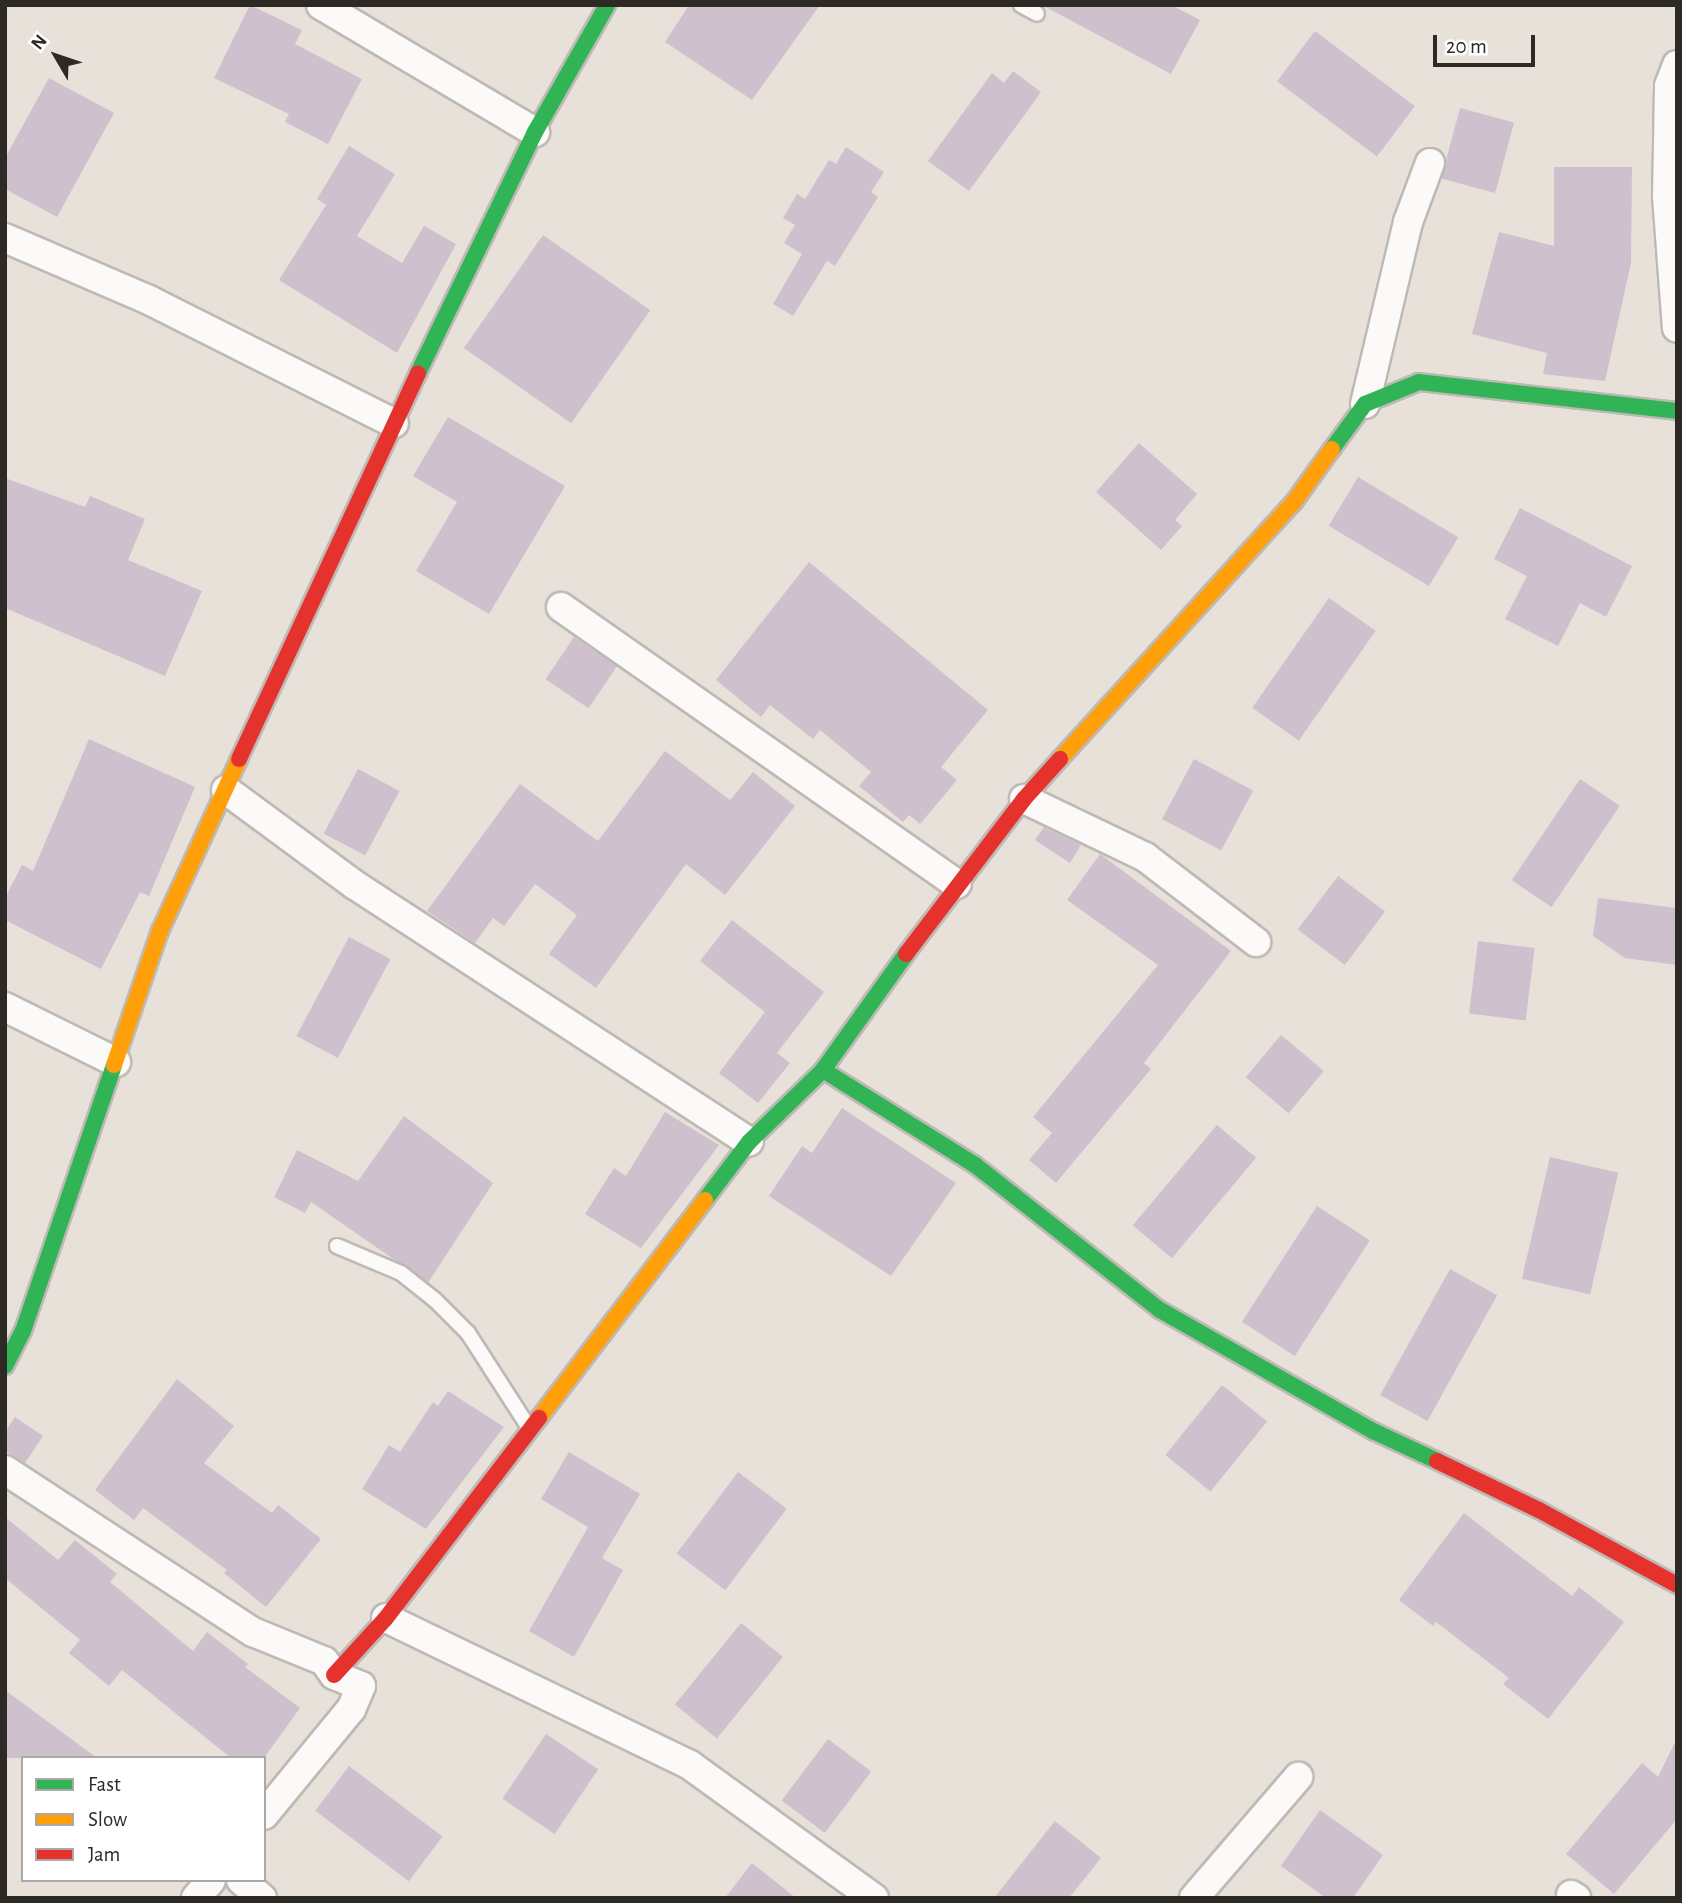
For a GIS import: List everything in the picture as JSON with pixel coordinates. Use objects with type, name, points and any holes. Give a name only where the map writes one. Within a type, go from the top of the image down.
[{"type":"street","points":[[321,5],[535,132]]},
{"type":"street","points":[[5,1367],[23,1331],[160,931],[394,423],[535,132],[607,5]]},
{"type":"street","points":[[1677,65],[1670,86],[1667,196],[1677,328]]},
{"type":"street","points":[[334,1675],[386,1618],[529,1427],[749,1142],[824,1070],[957,884],[1024,799],[1294,502],[1365,404],[1408,222],[1430,163]]},
{"type":"street","points":[[5,238],[149,300],[394,423]]},
{"type":"street","points":[[1365,404],[1419,382],[1677,411]]},
{"type":"street","points":[[561,607],[957,884]]},
{"type":"street","points":[[226,790],[355,885],[749,1142]]},
{"type":"street","points":[[1024,799],[1145,858],[1256,943]]},
{"type":"street","points":[[5,1007],[116,1062]]},
{"type":"street","points":[[824,1070],[975,1165],[1160,1310],[1373,1431],[1539,1510],[1677,1585]]},
{"type":"street","points":[[5,1470],[253,1632],[324,1661],[334,1675],[361,1686],[351,1709],[266,1813]]},
{"type":"street","points":[[386,1618],[690,1765],[874,1898]]},
{"type":"street","points":[[1194,1898],[1298,1777]]},
{"type":"street","points":[[196,1898],[209,1882]]},
{"type":"street","points":[[243,1882],[261,1898]]},
{"type":"lane","points":[[1021,5],[1037,14]]},
{"type":"lane","points":[[337,1246],[401,1273],[435,1300],[468,1333],[529,1427]]},
{"type":"building","points":[[250,5],[302,30],[295,44],[362,79],[328,144],[285,122],[289,114],[214,78]]},
{"type":"building","points":[[689,5],[820,5],[752,100],[665,42]]},
{"type":"building","points":[[1042,5],[1171,5],[1200,20],[1171,74]]},
{"type":"building","points":[[1315,31],[1415,106],[1377,157],[1277,81]]},
{"type":"building","points":[[1013,71],[1041,92],[969,191],[928,161],[992,73],[1004,83]]},
{"type":"building","points":[[49,78],[114,113],[57,217],[5,189],[5,158]]},
{"type":"building","points":[[1460,108],[1514,122],[1495,193],[1441,179]]},
{"type":"building","points":[[349,146],[395,174],[357,236],[402,263],[424,226],[456,244],[397,353],[279,280],[326,205],[317,199]]},
{"type":"building","points":[[846,147],[884,172],[871,192],[878,197],[835,266],[827,261],[793,316],[773,304],[802,254],[784,243],[795,225],[783,218],[797,194],[805,199],[829,160],[836,164]]},
{"type":"building","points":[[1554,167],[1632,167],[1631,263],[1605,381],[1543,374],[1547,353],[1472,334],[1499,232],[1554,246]]},
{"type":"building","points":[[543,235],[650,310],[571,423],[464,348]]},
{"type":"building","points":[[448,417],[565,486],[489,614],[416,571],[457,502],[413,476]]},
{"type":"building","points":[[1139,443],[1197,494],[1175,520],[1182,526],[1161,550],[1096,492]]},
{"type":"building","points":[[1358,477],[1458,537],[1429,586],[1329,526]]},
{"type":"building","points":[[5,478],[85,507],[90,496],[145,519],[128,560],[202,591],[165,676],[5,608]]},
{"type":"building","points":[[1520,508],[1632,566],[1606,617],[1580,603],[1558,646],[1505,619],[1527,576],[1494,559]]},
{"type":"building","points":[[809,562],[988,710],[941,767],[957,780],[920,824],[909,815],[903,822],[859,786],[871,772],[820,730],[813,739],[770,705],[761,717],[716,680]]},
{"type":"building","points":[[1329,598],[1376,631],[1299,740],[1252,708]]},
{"type":"building","points":[[574,637],[617,666],[589,708],[545,679]]},
{"type":"building","points":[[89,739],[195,787],[149,896],[140,892],[101,969],[5,920],[5,898],[22,865],[33,871]]},
{"type":"building","points":[[665,751],[730,800],[753,772],[795,806],[725,895],[686,864],[596,988],[549,954],[577,915],[535,884],[504,926],[493,918],[475,943],[427,911],[520,784],[598,841]]},
{"type":"building","points":[[1194,759],[1253,790],[1221,850],[1162,819]]},
{"type":"building","points":[[358,769],[399,791],[365,856],[324,833]]},
{"type":"building","points":[[1580,779],[1620,806],[1552,907],[1512,880]]},
{"type":"building","points":[[1044,827],[1081,845],[1070,863],[1035,840]]},
{"type":"building","points":[[1100,854],[1231,951],[1144,1063],[1151,1069],[1056,1183],[1029,1160],[1052,1133],[1033,1117],[1158,965],[1067,900]]},
{"type":"building","points":[[1338,876],[1385,912],[1345,965],[1298,930]]},
{"type":"building","points":[[1598,898],[1677,908],[1677,965],[1625,958],[1593,936]]},
{"type":"building","points":[[732,920],[824,992],[777,1053],[790,1063],[758,1103],[719,1073],[765,1012],[700,961]]},
{"type":"building","points":[[349,937],[390,959],[338,1058],[296,1036]]},
{"type":"building","points":[[1478,941],[1535,948],[1526,1020],[1469,1013]]},
{"type":"building","points":[[1281,1035],[1324,1071],[1289,1113],[1246,1077]]},
{"type":"building","points":[[842,1108],[956,1183],[891,1276],[769,1196],[802,1146],[812,1153]]},
{"type":"building","points":[[665,1112],[719,1145],[641,1248],[585,1214],[614,1168],[626,1176]]},
{"type":"building","points":[[404,1116],[493,1183],[428,1283],[311,1202],[305,1213],[274,1197],[297,1150],[358,1181]]},
{"type":"building","points":[[1217,1125],[1256,1158],[1172,1258],[1133,1225]]},
{"type":"building","points":[[1550,1157],[1618,1173],[1590,1295],[1522,1279]]},
{"type":"building","points":[[1317,1206],[1370,1240],[1295,1356],[1242,1322]]},
{"type":"building","points":[[1450,1269],[1497,1295],[1427,1421],[1380,1395]]},
{"type":"building","points":[[177,1379],[234,1426],[204,1463],[272,1513],[278,1505],[321,1539],[266,1607],[224,1573],[227,1570],[143,1508],[134,1520],[95,1490]]},
{"type":"building","points":[[1222,1385],[1267,1422],[1210,1491],[1165,1455]]},
{"type":"building","points":[[448,1391],[504,1427],[426,1529],[362,1489],[389,1445],[400,1452],[433,1402],[438,1406]]},
{"type":"building","points":[[15,1417],[43,1436],[25,1463],[5,1451],[5,1432]]},
{"type":"building","points":[[569,1452],[640,1494],[602,1558],[623,1570],[574,1657],[529,1631],[588,1527],[541,1499]]},
{"type":"building","points":[[738,1472],[787,1509],[725,1590],[677,1553]]},
{"type":"building","points":[[1464,1513],[1572,1596],[1579,1587],[1624,1622],[1548,1719],[1503,1684],[1509,1678],[1436,1622],[1433,1626],[1399,1600]]},
{"type":"building","points":[[5,1517],[58,1560],[75,1540],[117,1574],[110,1582],[193,1651],[207,1632],[248,1664],[245,1667],[300,1708],[265,1756],[229,1756],[122,1670],[109,1686],[69,1653],[80,1640],[5,1578]]},
{"type":"building","points":[[741,1623],[783,1657],[717,1739],[675,1705]]},
{"type":"building","points":[[5,1690],[94,1756],[21,1756],[5,1758]]},
{"type":"building","points":[[546,1734],[598,1769],[555,1834],[502,1799]]},
{"type":"building","points":[[1677,1738],[1677,1819],[1614,1894],[1566,1854],[1642,1763],[1658,1777]]},
{"type":"building","points":[[828,1739],[871,1771],[825,1833],[782,1800]]},
{"type":"building","points":[[349,1766],[442,1836],[409,1881],[315,1811]]},
{"type":"building","points":[[1320,1810],[1383,1855],[1353,1898],[1326,1898],[1281,1866]]},
{"type":"building","points":[[1055,1821],[1101,1858],[1069,1898],[994,1898]]},
{"type":"building","points":[[752,1863],[796,1898],[725,1898]]},
{"type":"traffic: fast","points":[[418,373],[535,132],[607,5]]},
{"type":"traffic: fast","points":[[1332,449],[1365,404],[1419,382],[1677,411]]},
{"type":"traffic: fast","points":[[705,1200],[749,1142],[823,1070],[906,954]]},
{"type":"traffic: fast","points":[[5,1366],[23,1331],[114,1065]]},
{"type":"traffic: fast","points":[[823,1070],[975,1165],[1160,1310],[1373,1431],[1437,1461]]},
{"type":"traffic: slow","points":[[1060,759],[1294,502],[1332,449]]},
{"type":"traffic: slow","points":[[114,1065],[160,931],[239,759]]},
{"type":"traffic: slow","points":[[539,1418],[705,1200]]},
{"type":"traffic: jam","points":[[239,759],[418,373]]},
{"type":"traffic: jam","points":[[906,954],[1024,799],[1060,759]]},
{"type":"traffic: jam","points":[[334,1675],[386,1618],[539,1418]]},
{"type":"traffic: jam","points":[[1437,1461],[1539,1510],[1677,1585]]}]
